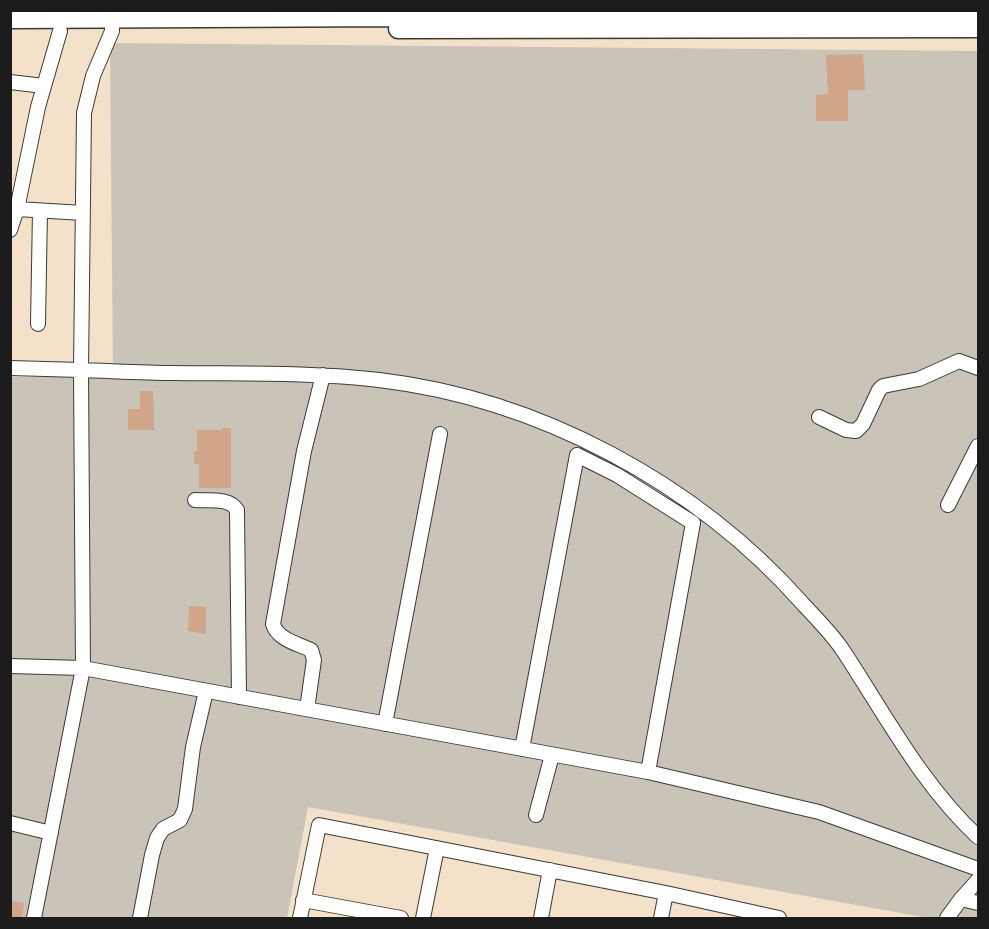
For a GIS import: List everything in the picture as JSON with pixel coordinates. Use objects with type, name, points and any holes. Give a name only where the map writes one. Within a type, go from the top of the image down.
[{"type":"main road","points":[[10,31],[60,31],[137,20],[627,13],[978,14]]},
{"type":"main road","points":[[10,19],[112,25]]},
{"type":"main road","points":[[137,20],[978,28]]},
{"type":"street","points":[[34,918],[84,668],[81,370],[83,122],[85,101],[112,25]]},
{"type":"street","points":[[10,230],[17,209],[44,86],[60,31]]},
{"type":"street","points":[[10,82],[44,86]]},
{"type":"street","points":[[17,209],[83,213]]},
{"type":"street","points":[[38,324],[40,210]]},
{"type":"street","points":[[819,417],[846,430],[856,431],[863,424],[883,386],[919,379],[959,361],[978,368]]},
{"type":"street","points":[[10,368],[323,375],[381,380],[428,388],[496,406],[564,431],[668,488],[723,528],[800,600],[840,647],[922,775],[978,837]]},
{"type":"street","points":[[307,709],[313,653],[280,636],[273,624],[306,445],[323,375]]},
{"type":"street","points":[[386,724],[440,434]]},
{"type":"street","points":[[948,505],[978,446]]},
{"type":"street","points":[[522,749],[577,455],[626,479],[693,523],[648,772]]},
{"type":"street","points":[[195,500],[225,501],[234,505],[237,510],[239,697]]},
{"type":"street","points":[[10,666],[84,668],[648,772],[819,812],[978,868]]},
{"type":"street","points":[[141,918],[157,838],[163,829],[180,820],[185,809],[193,747],[206,690]]},
{"type":"street","points":[[536,815],[552,755]]},
{"type":"street","points":[[10,823],[51,833]]},
{"type":"street","points":[[300,918],[319,825],[666,893],[779,918]]},
{"type":"street","points":[[423,918],[437,848]]},
{"type":"street","points":[[541,918],[550,870]]},
{"type":"street","points":[[947,918],[978,880]]},
{"type":"street","points":[[661,918],[666,893]]},
{"type":"street","points":[[961,899],[978,903]]},
{"type":"street","points":[[303,900],[346,913],[401,918]]},
{"type":"shaded area","points":[[110,43],[978,51],[978,918],[929,918],[308,807],[287,918],[11,918],[10,377],[113,377]]},
{"type":"building","points":[[863,54],[865,90],[848,90],[848,121],[816,121],[816,95],[828,94],[826,55]]},
{"type":"building","points":[[140,391],[153,391],[154,430],[128,430],[128,409],[140,409]]},
{"type":"building","points":[[222,428],[231,428],[231,488],[199,488],[199,464],[194,464],[194,451],[197,451],[197,430],[222,430]]},
{"type":"building","points":[[189,606],[206,607],[206,634],[188,631]]},
{"type":"building","points":[[10,901],[24,903],[22,918],[10,918]]}]
